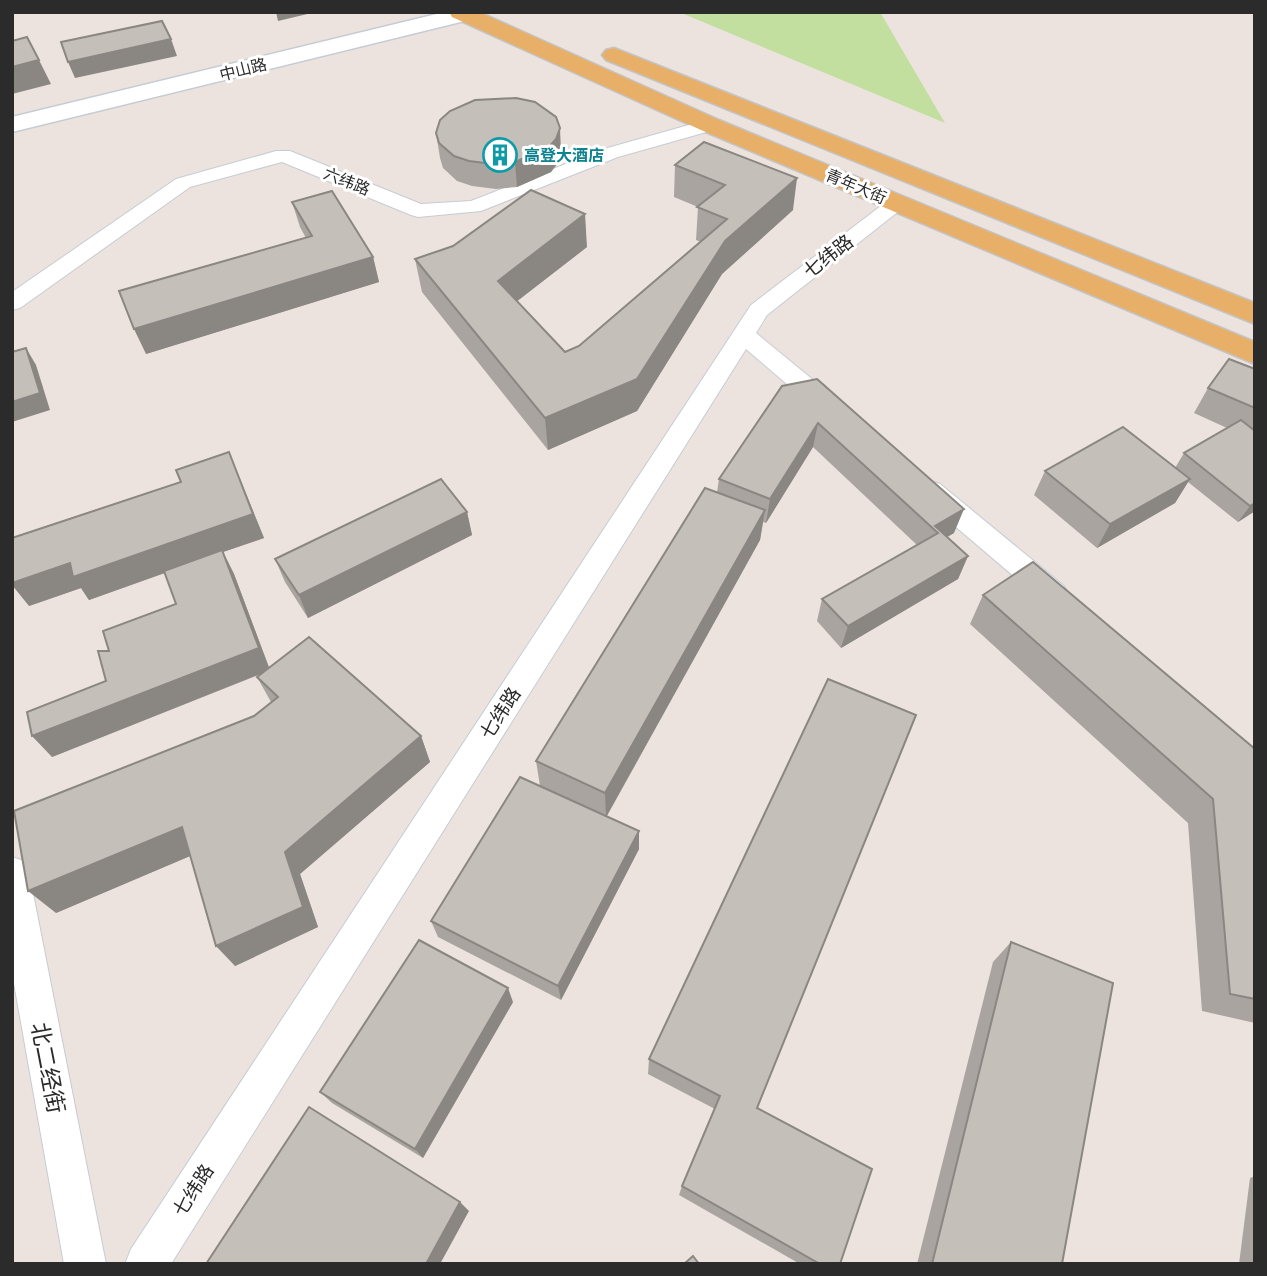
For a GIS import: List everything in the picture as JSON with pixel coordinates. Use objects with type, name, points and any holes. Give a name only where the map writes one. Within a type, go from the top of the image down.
[{"type":"main road","name":"青年大街","points":[[511,12],[1255,314]]},
{"type":"main road","name":"青年大街","points":[[465,13],[710,125],[1255,354]]},
{"type":"street","name":"中山路","points":[[12,125],[465,13]]},
{"type":"street","name":"六纬路","points":[[12,303],[183,183],[283,155],[418,211],[474,207],[611,153],[710,125]]},
{"type":"street","name":"七纬路","points":[[146,1264],[758,310],[897,203]]},
{"type":"street","points":[[743,334],[850,423]]},
{"type":"street","points":[[914,477],[1074,611]]},
{"type":"street","name":"北二经街","points":[[12,873],[85,1264]]},
{"type":"green space","points":[[679,12],[880,12],[945,123]]},
{"type":"building","points":[[162,21],[171,39],[68,62],[61,42]]},
{"type":"building","points":[[27,37],[39,60],[12,67],[12,41]]},
{"type":"building","points":[[516,98],[535,102],[556,117],[560,128],[549,147],[515,162],[493,164],[454,156],[439,143],[436,133],[440,120],[450,111],[475,100]]},
{"type":"building","points":[[704,142],[797,178],[725,241],[637,379],[545,418],[415,259],[453,246],[531,190],[585,214],[498,281],[565,352],[579,346],[727,219],[697,207],[725,185],[675,165]]},
{"type":"building","points":[[332,191],[373,257],[134,329],[119,291],[312,236],[292,202]]},
{"type":"building","points":[[26,348],[40,393],[12,402],[12,352]]},
{"type":"building","points":[[1229,359],[1255,369],[1255,408],[1208,388]]},
{"type":"building","points":[[817,379],[964,509],[935,526],[968,556],[848,626],[822,599],[938,533],[818,423],[770,499],[719,479],[782,386]]},
{"type":"building","points":[[1241,420],[1255,431],[1255,503],[1250,506],[1184,453]]},
{"type":"building","points":[[1123,427],[1190,479],[1110,524],[1045,471]]},
{"type":"building","points":[[229,452],[253,514],[73,577],[70,563],[12,583],[12,538],[181,482],[176,470]]},
{"type":"building","points":[[441,479],[467,512],[299,595],[275,559]]},
{"type":"building","points":[[705,488],[765,510],[605,793],[536,761]]},
{"type":"building","points":[[222,550],[259,648],[32,736],[27,712],[106,681],[98,651],[109,651],[103,631],[176,604],[164,571]]},
{"type":"building","points":[[1033,562],[1255,749],[1255,999],[1230,994],[1213,799],[983,595]]},
{"type":"building","points":[[309,637],[421,736],[285,852],[303,907],[216,946],[182,827],[28,891],[14,811],[254,716],[278,697],[257,677]]},
{"type":"building","points":[[828,679],[916,715],[757,1108],[872,1169],[840,1264],[820,1264],[682,1186],[720,1096],[649,1059]]},
{"type":"building","points":[[520,777],[639,831],[558,986],[431,921]]},
{"type":"building","points":[[419,940],[508,988],[415,1149],[320,1092]]},
{"type":"building","points":[[1011,942],[1113,983],[1062,1264],[932,1264]]},
{"type":"building","points":[[309,1107],[460,1202],[426,1264],[206,1264]]},
{"type":"building","points":[[693,1256],[699,1264],[684,1264]]},
{"type":"place","name":"高登大酒店","points":[[500,155]]}]
